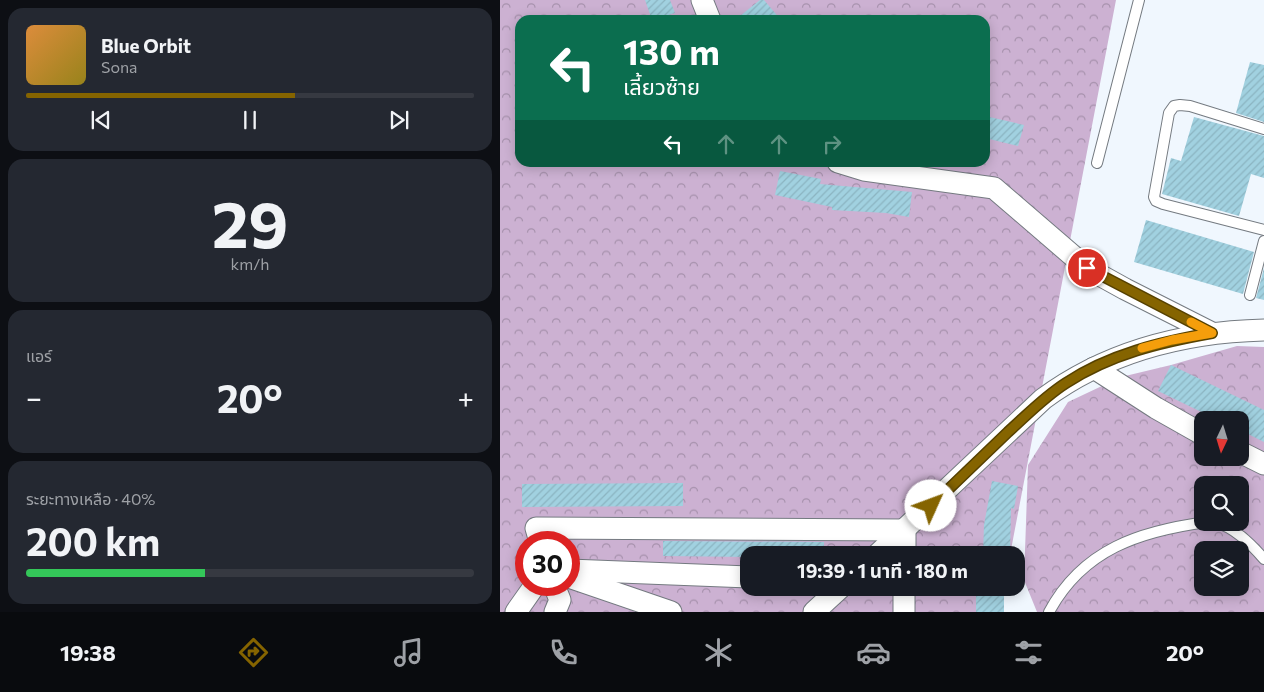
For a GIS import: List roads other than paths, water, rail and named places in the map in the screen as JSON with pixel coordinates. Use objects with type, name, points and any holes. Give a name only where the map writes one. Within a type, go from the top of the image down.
[{"type":"street","points":[[702,0],[708,15]]},
{"type":"street","points":[[854,167],[864,170],[994,188],[1087,268],[1212,333]]},
{"type":"street","points":[[887,546],[1044,399],[1068,382],[1094,368],[1141,348],[1212,333],[1264,330]]},
{"type":"street","points":[[1094,368],[1156,408],[1194,429]]},
{"type":"street","points":[[1249,456],[1264,464]]},
{"type":"street","points":[[537,531],[536,528],[905,530]]},
{"type":"street","points":[[905,530],[905,546]]},
{"type":"street","points":[[580,570],[740,577]]},
{"type":"street","points":[[580,580],[670,612]]},
{"type":"street","points":[[516,612],[527,596]]},
{"type":"street","points":[[556,612],[560,600],[558,596]]},
{"type":"street","points":[[904,596],[904,612]]},
{"type":"lane","points":[[1096,163],[1139,0]]},
{"type":"lane","points":[[1264,129],[1190,106],[1174,106],[1170,113],[1154,197],[1159,202],[1264,230]]},
{"type":"lane","points":[[1250,295],[1264,242]]},
{"type":"lane","points":[[1049,612],[1057,597],[1070,580],[1086,565],[1115,546],[1144,534],[1194,524]]},
{"type":"lane","points":[[1235,531],[1264,559]]}]
